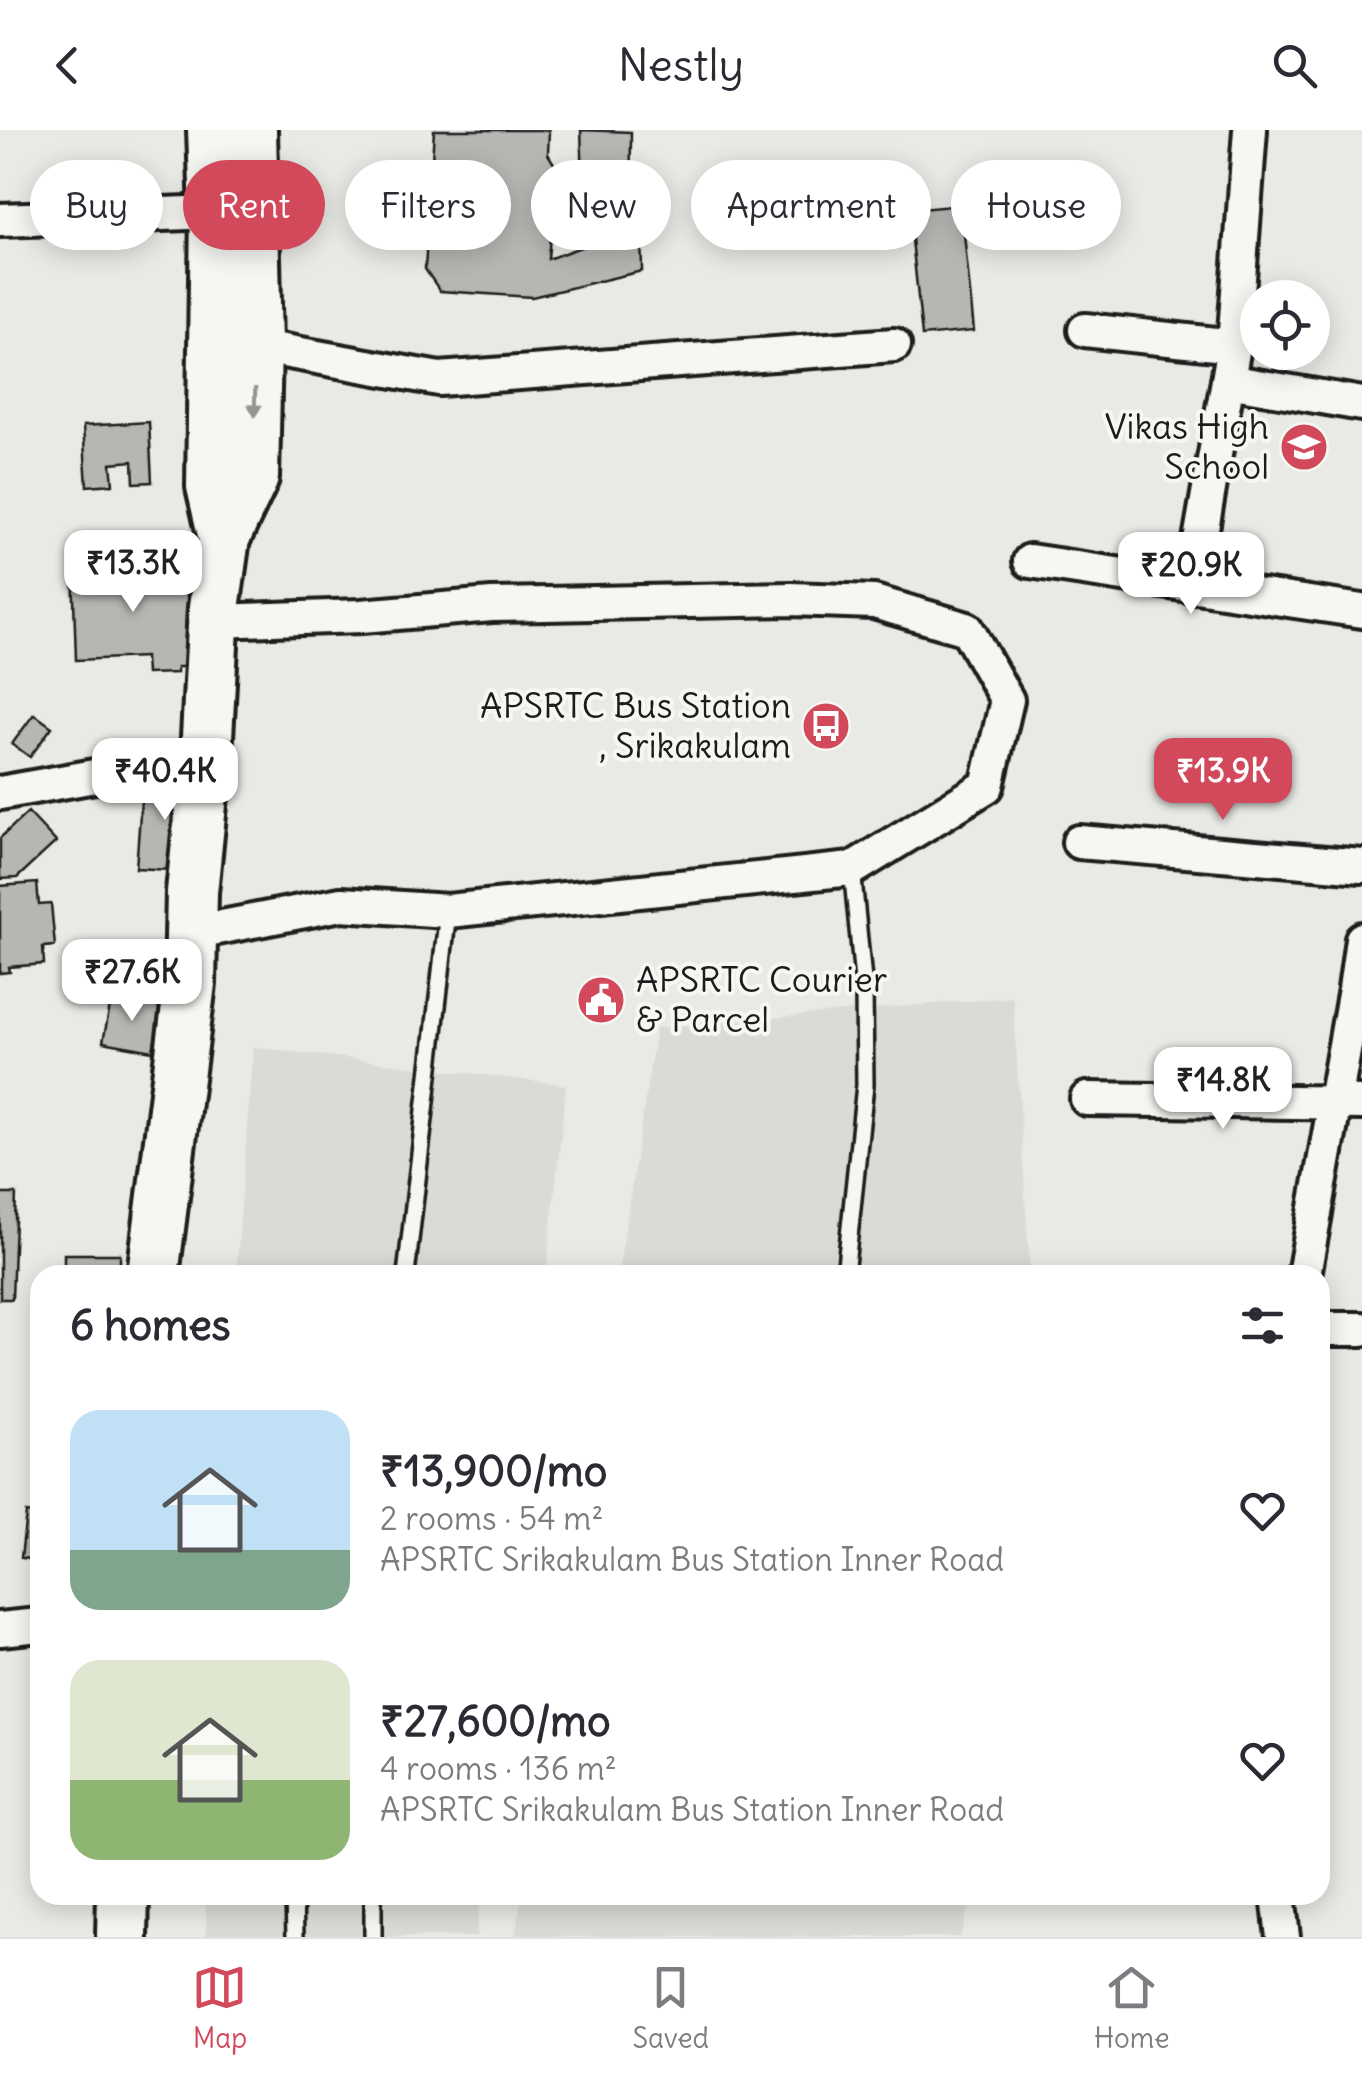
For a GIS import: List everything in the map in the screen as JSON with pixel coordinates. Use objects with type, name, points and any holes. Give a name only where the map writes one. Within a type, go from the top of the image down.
[{"type":"main road","points":[[213,130],[214,160]]},
{"type":"main road","points":[[154,1265],[190,983],[192,892],[206,756],[213,621],[224,538],[253,477],[256,346],[252,130]]},
{"type":"main road","points":[[215,250],[212,486],[224,538]]},
{"type":"main road","points":[[122,1937],[123,1905]]},
{"type":"street","points":[[1192,586],[1234,346],[1250,130]]},
{"type":"street","points":[[0,220],[183,213]]},
{"type":"street","points":[[1085,330],[1234,346]]},
{"type":"street","points":[[256,346],[439,378],[894,345]]},
{"type":"street","points":[[1228,381],[1362,404]]},
{"type":"street","points":[[1030,561],[1362,611]]},
{"type":"street","points":[[191,933],[341,904],[448,912],[852,869],[988,786],[1007,700],[966,629],[874,602],[791,599],[492,605],[361,616],[213,621]]},
{"type":"street","points":[[0,793],[206,756]]},
{"type":"street","points":[[1079,842],[1362,866]]},
{"type":"street","points":[[1307,1265],[1348,1102],[1362,940]]},
{"type":"street","points":[[1086,1099],[1348,1102]]},
{"type":"street","points":[[1330,1329],[1362,1329]]},
{"type":"street","points":[[0,1630],[30,1626]]},
{"type":"street","points":[[1279,1905],[1283,1937]]},
{"type":"lane","points":[[847,1265],[865,1085],[864,990],[852,869]]},
{"type":"lane","points":[[407,1265],[448,912]]},
{"type":"lane","points":[[294,1905],[296,1937]]},
{"type":"lane","points":[[372,1905],[373,1937]]},
{"type":"shaded area","points":[[1013,997],[1029,1265],[620,1265],[656,1028]]},
{"type":"shaded area","points":[[253,1047],[566,1085],[547,1265],[237,1265]]},
{"type":"shaded area","points":[[206,1905],[479,1905],[476,1937],[206,1937]]},
{"type":"shaded area","points":[[520,1905],[969,1905],[960,1937],[515,1937]]},
{"type":"building","points":[[434,130],[549,130],[548,154],[552,160],[531,160],[531,250],[549,250],[548,259],[573,250],[642,250],[642,271],[532,297],[440,291],[425,269],[426,250],[511,250],[511,160],[432,160]]},
{"type":"building","points":[[581,130],[631,132],[631,160],[582,160]]},
{"type":"building","points":[[951,206],[951,250],[966,250],[974,331],[922,336],[913,250],[931,250],[931,208]]},
{"type":"building","points":[[149,422],[152,482],[134,483],[133,461],[111,463],[113,484],[87,486],[83,426]]},
{"type":"building","points":[[186,564],[189,667],[177,667],[177,673],[146,674],[145,657],[76,660],[73,569]]},
{"type":"building","points":[[34,714],[52,727],[30,757],[12,744]]},
{"type":"building","points":[[143,774],[193,778],[187,871],[136,868]]},
{"type":"building","points":[[28,812],[56,842],[17,878],[0,879],[0,838]]},
{"type":"building","points":[[37,883],[39,905],[51,904],[55,946],[43,947],[44,964],[9,967],[10,972],[0,973],[0,886]]},
{"type":"building","points":[[112,996],[162,1005],[153,1051],[103,1042]]},
{"type":"building","points":[[0,1194],[16,1194],[12,1299],[0,1299]]},
{"type":"building","points":[[64,1254],[120,1254],[120,1265],[64,1265]]},
{"type":"building","points":[[26,1513],[30,1514],[30,1559],[21,1558]]},
{"type":"place","name":"Vikas High School","points":[[1304,447]]},
{"type":"place","name":"APSRTC Bus Station , Srikakulam","points":[[826,726]]},
{"type":"place","name":"APSRTC Courier & Parcel","points":[[601,1000]]}]
